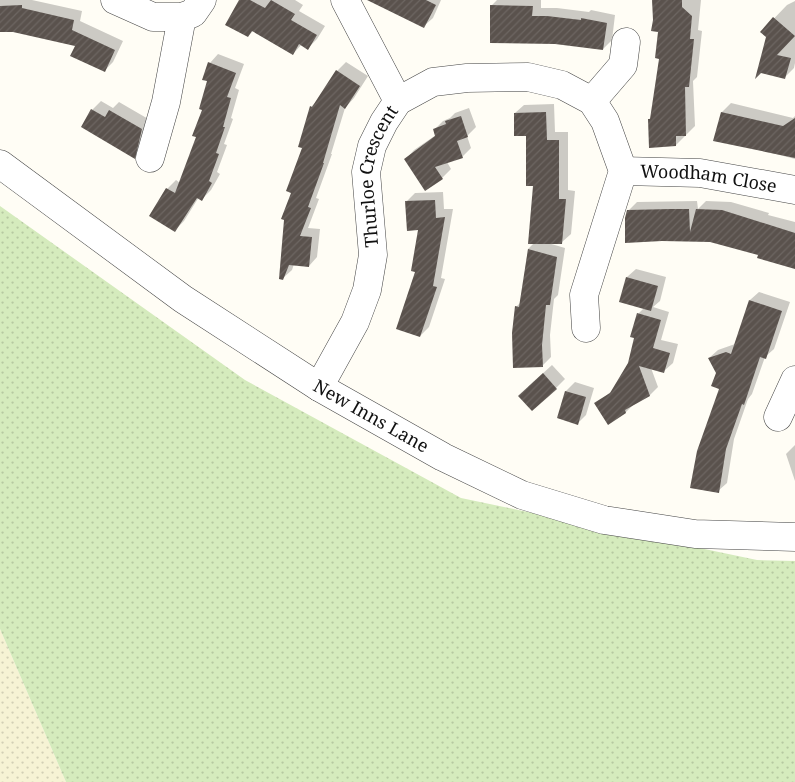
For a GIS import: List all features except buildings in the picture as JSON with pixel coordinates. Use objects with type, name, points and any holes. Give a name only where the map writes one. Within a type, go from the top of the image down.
[{"type":"street","points":[[115,0],[153,17],[192,8],[150,158]]},
{"type":"street","points":[[345,0],[398,102]]},
{"type":"street","points":[[592,102],[623,65],[626,42]]},
{"type":"street","name":"Thurloe Crescent","points":[[319,387],[356,322],[367,290],[373,255],[366,172],[372,146],[384,122],[398,102],[433,82],[467,78],[528,77],[562,85],[592,102],[606,121],[623,171]]},
{"type":"street","name":"New Inns Lane","points":[[0,164],[183,299],[319,387],[443,457],[513,490],[604,520],[695,534],[795,537]]},
{"type":"street","points":[[586,328],[584,295],[623,171]]},
{"type":"street","name":"Woodham Close","points":[[623,171],[700,173],[795,190]]},
{"type":"shaded area","points":[[0,629],[66,782],[0,782]]},
{"type":"green space","points":[[0,206],[245,380],[461,498],[757,560],[795,561],[795,782],[66,782],[0,629]]}]
